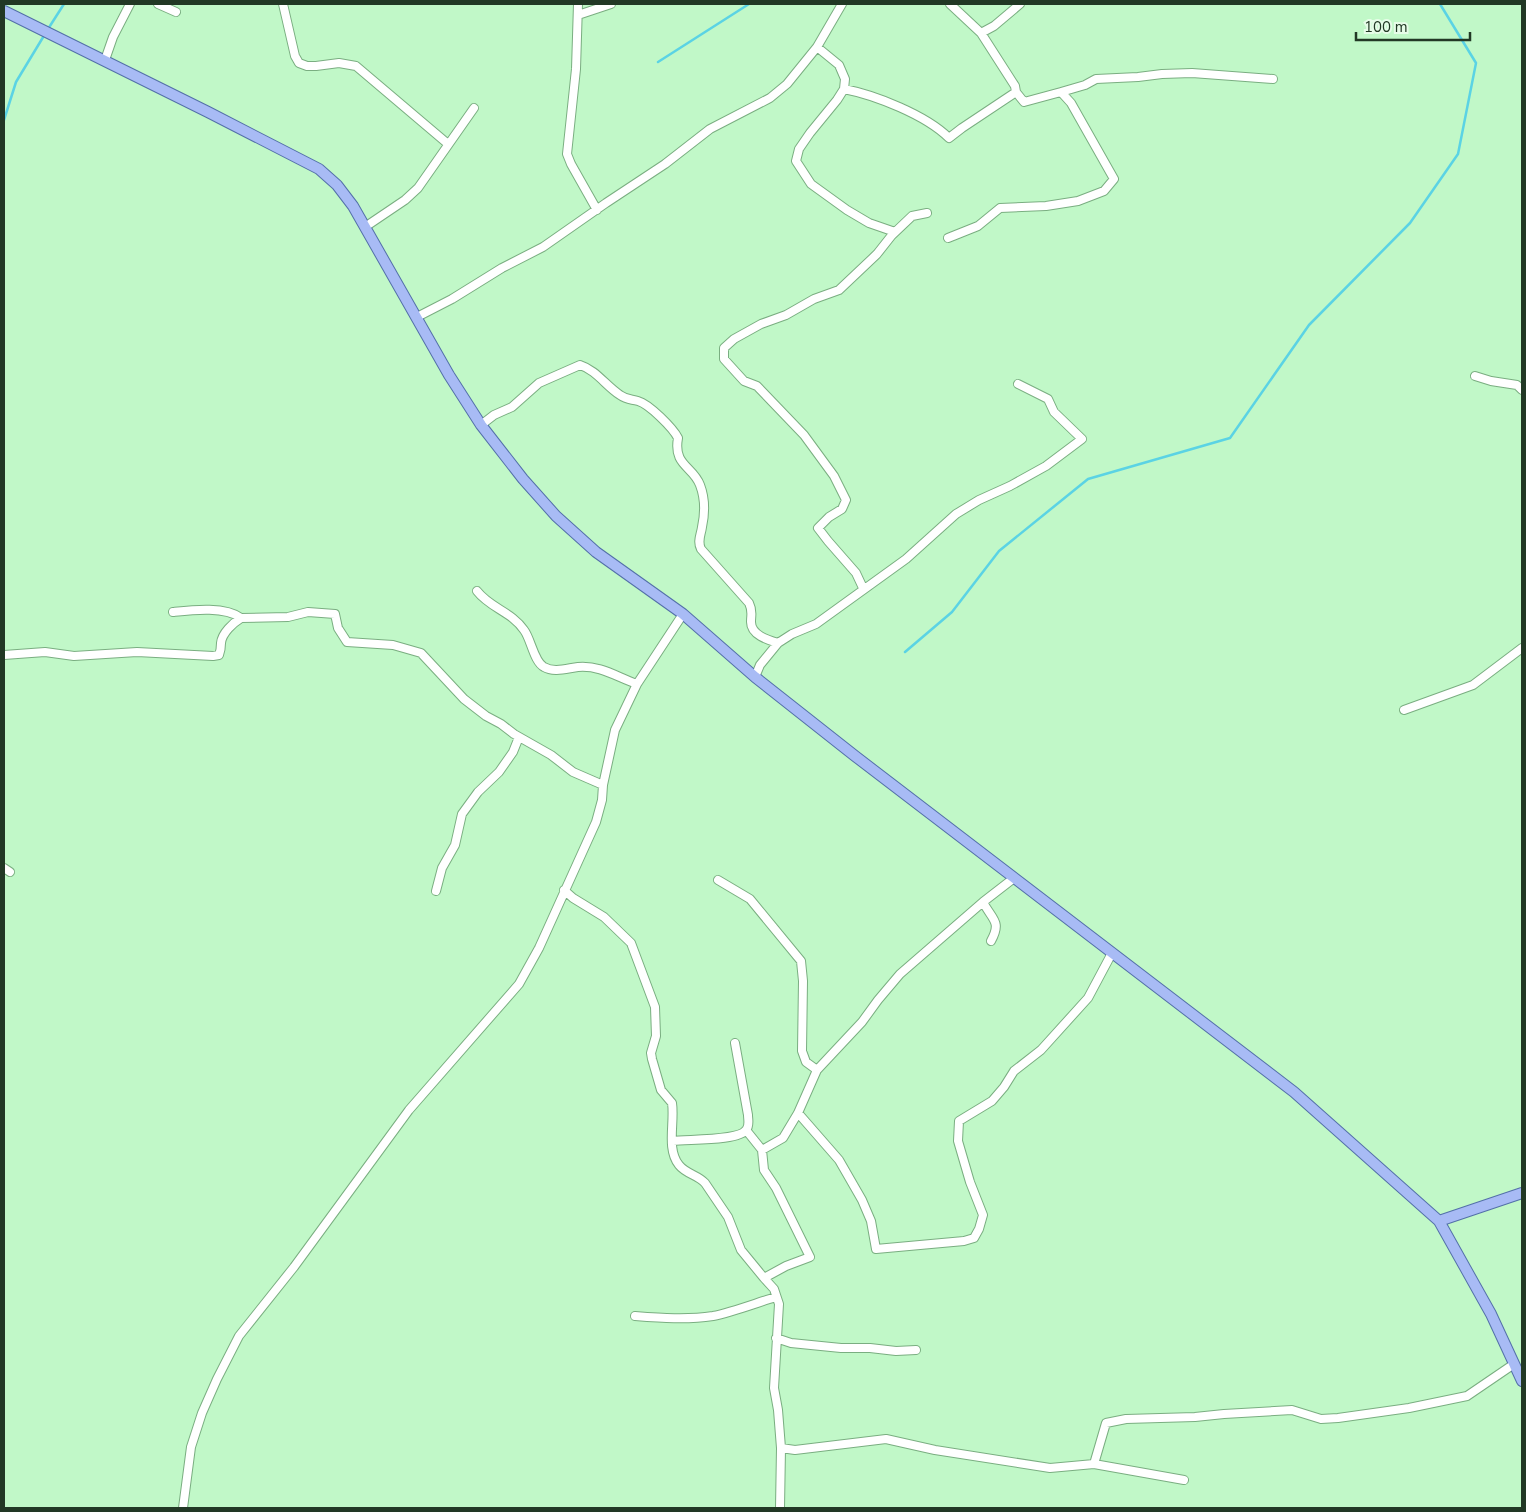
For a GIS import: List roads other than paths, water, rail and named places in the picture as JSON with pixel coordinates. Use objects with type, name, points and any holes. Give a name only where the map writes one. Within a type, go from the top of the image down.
[{"type":"main road","points":[[4,11],[319,169],[338,185],[353,206],[449,375],[482,425],[523,479],[556,516],[596,552],[683,614],[755,677],[855,756],[1294,1092],[1439,1220],[1492,1314],[1522,1381]]},
{"type":"main road","points":[[1439,1220],[1522,1194]]},
{"type":"street","points":[[105,60],[112,38],[130,4]]},
{"type":"street","points":[[158,4],[176,12]]},
{"type":"street","points":[[283,4],[295,56],[299,63],[307,66],[339,63],[356,66],[448,144]]},
{"type":"street","points":[[578,4],[575,88],[567,154],[597,210]]},
{"type":"street","points":[[578,15],[611,4]]},
{"type":"street","points":[[417,317],[452,299],[502,268],[543,247],[665,164],[710,129],[770,98],[787,84],[817,47],[842,4]]},
{"type":"street","points":[[950,4],[981,33],[1015,86],[1016,92],[1024,102],[1085,85],[1096,79],[1192,73],[1273,80]]},
{"type":"street","points":[[981,33],[994,26],[1020,4]]},
{"type":"street","points":[[817,47],[839,66],[845,79],[844,89],[799,149],[796,161],[811,184],[847,210],[869,223],[895,232]]},
{"type":"street","points":[[844,89],[866,93],[913,114],[940,130],[949,138],[1016,92]]},
{"type":"street","points":[[948,238],[978,226],[1000,208],[1046,206],[1078,201],[1104,191],[1114,179],[1071,102],[1061,92]]},
{"type":"street","points":[[365,227],[405,200],[418,188],[474,108]]},
{"type":"street","points":[[863,588],[856,573],[818,528],[829,517],[842,509],[846,500],[834,476],[804,435],[757,386],[744,381],[724,359],[724,348],[734,339],[762,324],[786,315],[814,299],[839,290],[877,254],[895,232],[912,216],[927,213]]},
{"type":"street","points":[[482,425],[494,415],[512,406],[539,383],[580,364],[587,367],[618,394],[628,400],[639,402],[665,421],[678,438],[677,452],[684,465],[699,483],[704,506],[703,526],[699,541],[701,549],[749,603],[753,612],[752,626],[757,634],[778,643]]},
{"type":"street","points":[[1476,376],[1491,381],[1517,385],[1522,390]]},
{"type":"street","points":[[755,677],[760,665],[778,643],[792,634],[816,624],[906,558],[956,514],[979,500],[1010,486],[1046,466],[1082,439],[1054,412],[1048,399],[1018,384]]},
{"type":"street","points":[[477,591],[483,599],[503,610],[525,630],[538,661],[543,667],[553,669],[592,666],[605,669],[619,678],[637,684]]},
{"type":"street","points":[[173,612],[218,611],[234,613],[241,618],[288,616],[308,612],[335,614],[338,628],[347,642],[393,645],[421,652],[464,699],[486,716],[551,755],[573,772],[603,785]]},
{"type":"street","points":[[183,1508],[192,1447],[202,1413],[217,1378],[239,1336],[294,1267],[409,1110],[519,984],[539,948],[596,822],[615,730],[637,684],[683,614]]},
{"type":"street","points":[[4,655],[45,652],[74,656],[137,652],[219,655],[222,650],[221,642],[226,631],[241,618]]},
{"type":"street","points":[[1404,710],[1473,685],[1522,648]]},
{"type":"street","points":[[436,891],[442,868],[455,845],[462,814],[478,792],[499,772],[513,752],[519,737]]},
{"type":"street","points":[[762,1150],[783,1138],[798,1114],[816,1070],[862,1022],[900,974],[983,902],[1014,878]]},
{"type":"street","points":[[718,880],[750,899],[801,961],[803,981],[802,1052],[806,1062],[816,1070]]},
{"type":"street","points":[[564,890],[573,898],[604,917],[630,943],[655,1007],[656,1036],[651,1052],[661,1090],[672,1103],[675,1158],[684,1170],[702,1179],[728,1217],[741,1250],[774,1289],[778,1304],[774,1388],[781,1448],[780,1508]]},
{"type":"street","points":[[983,902],[997,926],[991,942]]},
{"type":"street","points":[[798,1114],[839,1160],[862,1200],[871,1221],[876,1249],[956,1242],[974,1238],[983,1215],[970,1182],[958,1141],[959,1121],[992,1101],[1014,1071],[1041,1050],[1088,998],[1112,953]]},
{"type":"street","points":[[673,1141],[737,1136],[746,1130],[749,1125],[748,1115],[735,1042]]},
{"type":"street","points":[[746,1130],[762,1150],[764,1170],[776,1188],[810,1256],[764,1278]]},
{"type":"street","points":[[635,1316],[689,1318],[712,1316],[776,1297]]},
{"type":"street","points":[[776,1338],[791,1343],[840,1348],[870,1348],[896,1351],[916,1350]]},
{"type":"street","points":[[1094,1464],[1106,1423],[1126,1418],[1195,1418],[1224,1414],[1292,1410],[1321,1419],[1391,1411],[1467,1396],[1514,1364]]},
{"type":"street","points":[[781,1448],[795,1450],[886,1439],[935,1450],[1050,1468],[1094,1464],[1184,1480]]},
{"type":"waterway","points":[[48,29],[64,4]]},
{"type":"waterway","points":[[658,62],[749,4]]},
{"type":"waterway","points":[[905,652],[952,612],[999,551],[1088,479],[1230,438],[1309,325],[1410,223],[1458,154],[1476,63],[1440,4]]},
{"type":"waterway","points":[[4,120],[16,82],[45,34]]}]
